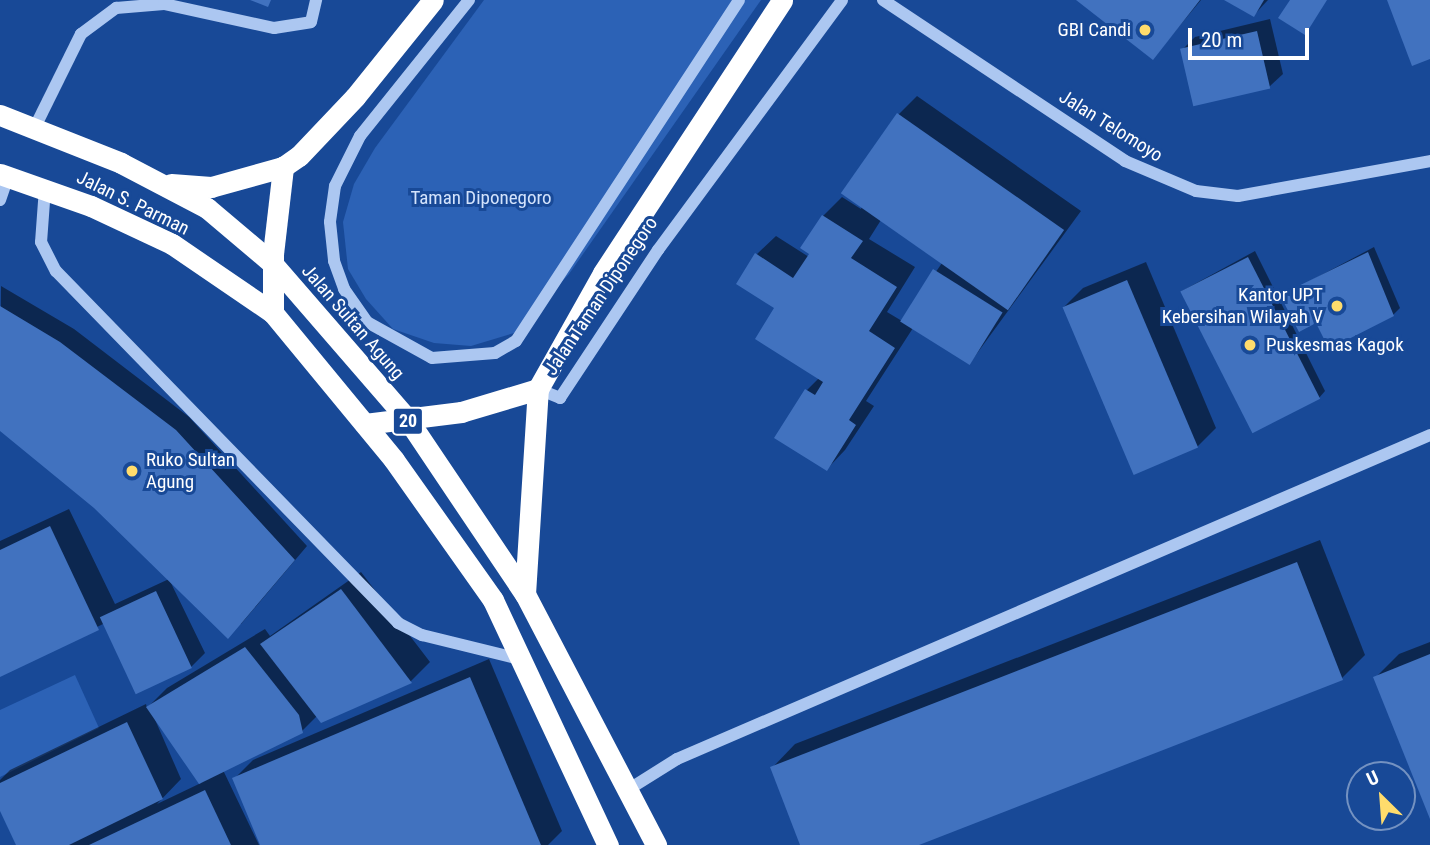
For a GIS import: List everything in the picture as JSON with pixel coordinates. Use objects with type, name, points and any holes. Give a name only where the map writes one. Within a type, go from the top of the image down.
[{"type":"highway","name":"20","points":[[283,167],[355,97],[433,0]]},
{"type":"highway","name":"Jalan Taman Diponegoro","points":[[538,389],[603,273],[782,0]]},
{"type":"highway","name":"Jalan Sultan Agung","points":[[0,115],[159,183],[207,208],[272,263],[408,420],[525,594],[656,845]]},
{"type":"highway","name":"Jalan Sultan Agung","points":[[159,183],[211,187],[283,167]]},
{"type":"highway","points":[[273,313],[272,263],[283,167]]},
{"type":"highway","name":"Jalan S. Parman","points":[[4,175],[45,188],[172,244],[273,313]]},
{"type":"highway","name":"20","points":[[273,313],[365,424],[493,600],[608,845]]},
{"type":"highway","points":[[365,424],[461,412],[538,389],[525,594]]},
{"type":"street","points":[[34,128],[81,34],[116,8],[164,4],[274,29],[311,22],[316,0]]},
{"type":"street","points":[[469,0],[360,136],[335,186],[330,222],[334,261],[344,289],[367,322],[432,358],[495,353],[516,341],[739,0]]},
{"type":"street","name":"Jalan Taman Diponegoro","points":[[538,389],[560,397],[658,250],[842,0]]},
{"type":"street","name":"Jalan Telomoyo","points":[[883,0],[1125,161],[1196,191],[1238,196],[1430,161]]},
{"type":"street","points":[[0,200],[4,175]]},
{"type":"street","points":[[45,188],[41,242],[56,271],[398,623],[422,635],[520,659]]},
{"type":"street","points":[[626,791],[677,760],[1430,435]]},
{"type":"green space","name":"Taman Diponegoro","points":[[484,0],[761,0],[569,274],[514,333],[471,346],[434,343],[393,329],[366,299],[348,269],[343,222],[354,184],[375,148]]},
{"type":"green space","points":[[75,675],[99,728],[0,777],[0,710]]},
{"type":"building","points":[[250,0],[271,0],[268,7]]},
{"type":"building","name":"GBI Candi","points":[[1076,0],[1200,0],[1153,60]]},
{"type":"building","points":[[1224,0],[1264,0],[1254,17]]},
{"type":"building","points":[[1290,0],[1327,0],[1305,35],[1278,18]]},
{"type":"building","points":[[1387,0],[1430,0],[1430,59],[1412,66]]},
{"type":"building","points":[[1257,31],[1270,88],[1193,106],[1180,49]]},
{"type":"building","points":[[897,113],[1064,230],[1008,310],[841,193]]},
{"type":"building","points":[[822,215],[863,241],[851,258],[897,287],[869,331],[895,348],[849,420],[856,425],[827,471],[774,438],[805,389],[815,395],[823,382],[755,339],[774,308],[736,284],[755,253],[793,278],[809,254],[800,248]]},
{"type":"building","name":"Kantor UPT Kebersihan Wilayah V","points":[[1368,252],[1394,316],[1329,349],[1316,323],[1299,332],[1280,295]]},
{"type":"building","name":"Puskesmas Kagok","points":[[1248,257],[1320,399],[1252,433],[1180,292]]},
{"type":"building","points":[[933,269],[1003,312],[970,365],[900,322]]},
{"type":"building","points":[[1127,280],[1198,448],[1134,475],[1063,307]]},
{"type":"building","name":"Ruko Sultan Agung","points":[[0,306],[60,342],[176,430],[295,560],[228,639],[94,508],[0,431]]},
{"type":"building","points":[[50,526],[99,630],[0,677],[0,550]]},
{"type":"building","points":[[1297,562],[1343,680],[919,845],[800,845],[770,767]]},
{"type":"building","points":[[341,589],[412,683],[321,723],[260,644]]},
{"type":"building","points":[[156,591],[192,668],[136,694],[100,617]]},
{"type":"building","points":[[245,647],[299,715],[303,733],[199,784],[146,707]]},
{"type":"building","points":[[1430,654],[1430,819],[1416,784],[1416,761],[1407,761],[1373,677]]},
{"type":"building","points":[[470,677],[541,845],[260,845],[232,778]]},
{"type":"building","points":[[127,722],[163,799],[69,845],[16,845],[0,811],[0,783]]},
{"type":"building","points":[[205,790],[231,845],[89,845]]},
{"type":"place","name":"GBI Candi","points":[[1145,30]]},
{"type":"place","name":"Kantor UPT Kebersihan Wilayah V","points":[[1337,306]]},
{"type":"place","name":"Puskesmas Kagok","points":[[1250,345]]},
{"type":"place","name":"Ruko Sultan Agung","points":[[132,471]]}]
